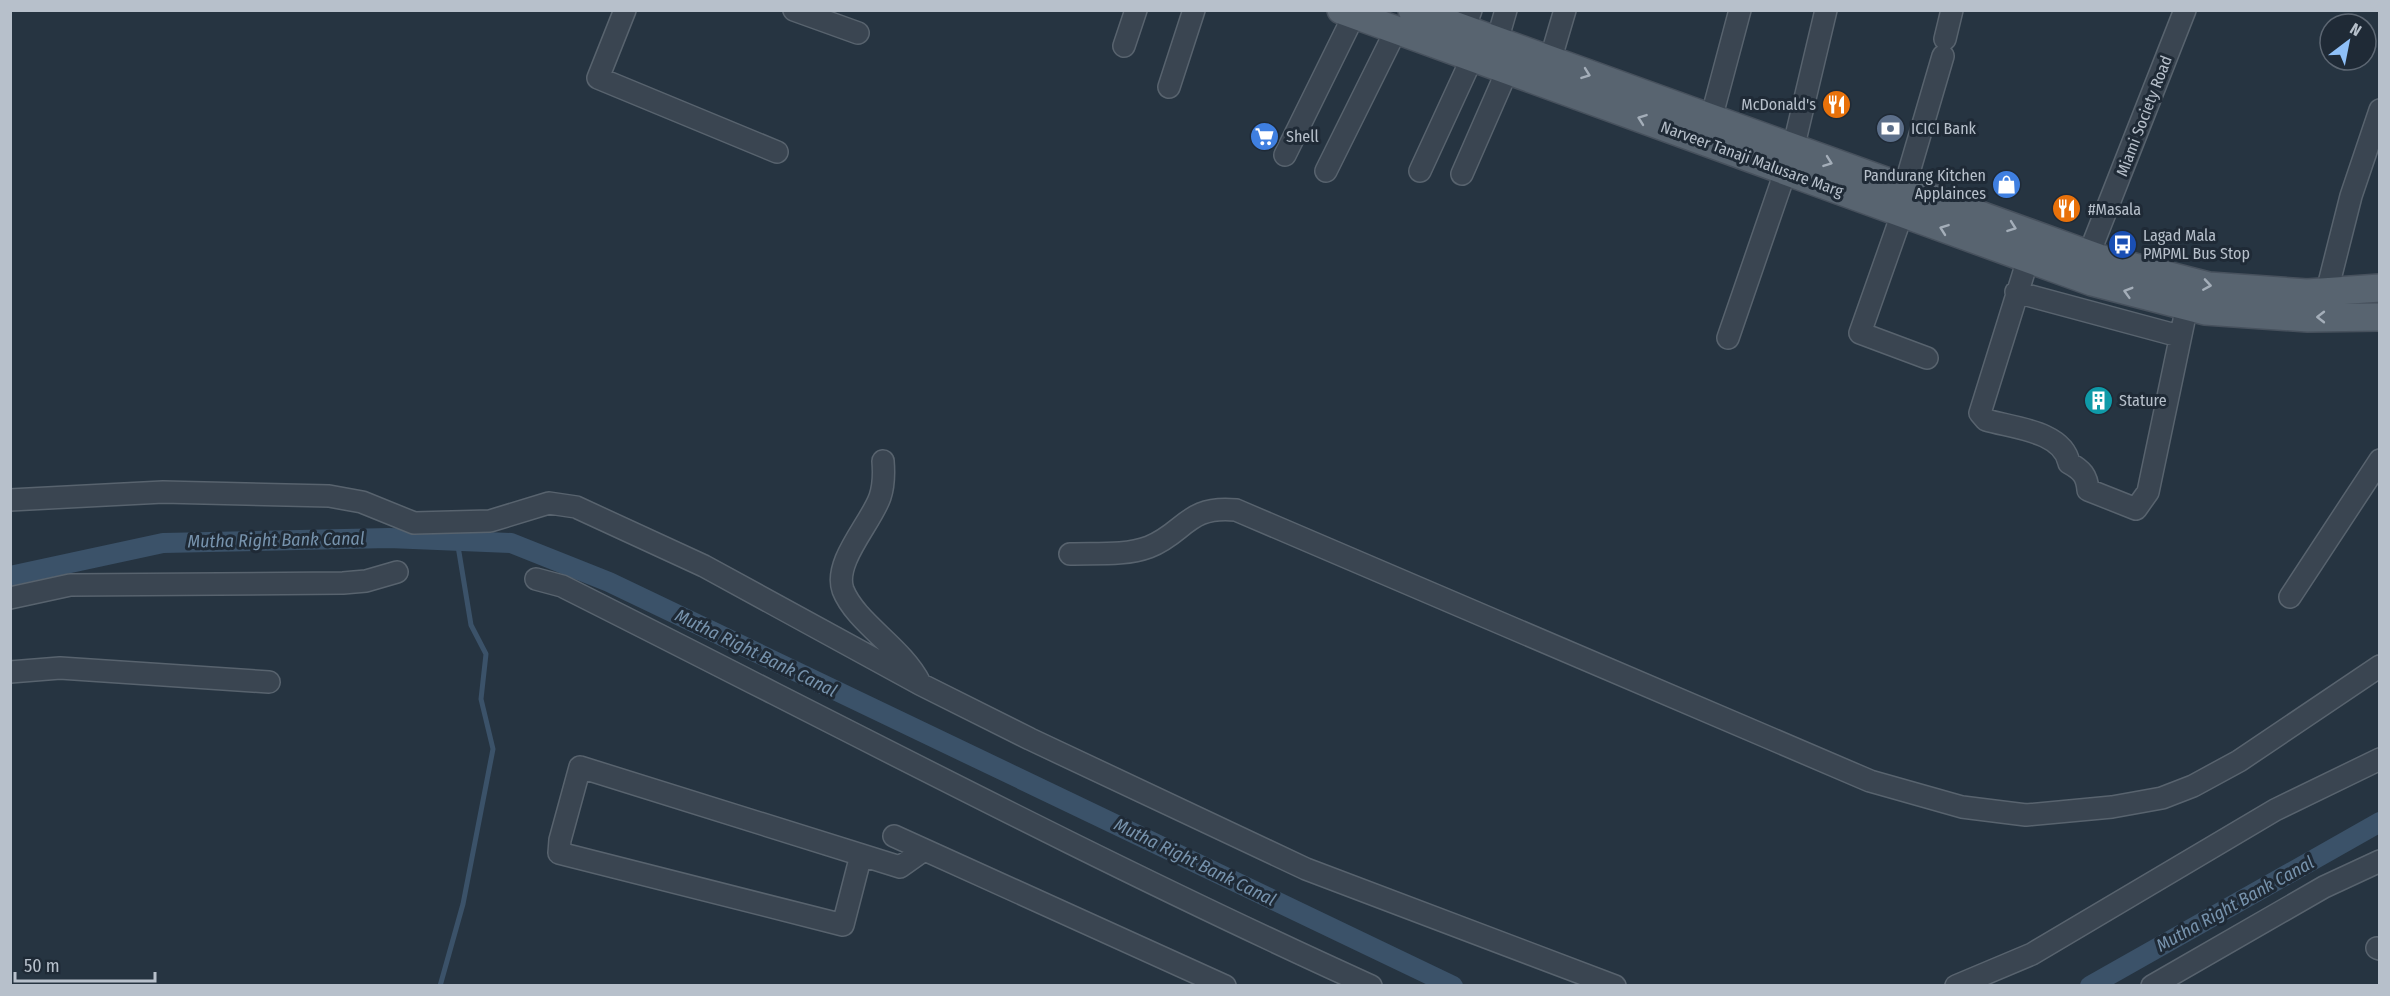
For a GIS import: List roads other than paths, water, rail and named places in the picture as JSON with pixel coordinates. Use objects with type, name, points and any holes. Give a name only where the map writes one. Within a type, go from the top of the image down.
[{"type":"main road","name":"Narveer Tanaji Malusare Marg","points":[[1347,13],[1404,20],[1468,20],[1491,58]]},
{"type":"main road","name":"Narveer Tanaji Malusare Marg","points":[[1404,20],[1491,58],[1903,201],[2155,274],[2208,286],[2307,293],[2379,288]]},
{"type":"main road","name":"Narveer Tanaji Malusare Marg","points":[[1491,58],[1550,61],[1711,119],[1789,160]]},
{"type":"main road","name":"Narveer Tanaji Malusare Marg","points":[[1903,201],[2028,259],[2092,282],[2187,306],[2249,315],[2379,317]]},
{"type":"street","points":[[625,10],[598,78],[777,152]]},
{"type":"street","points":[[794,10],[858,33]]},
{"type":"street","points":[[1124,46],[1136,10]]},
{"type":"street","points":[[1169,87],[1194,10]]},
{"type":"street","points":[[1462,174],[1491,58],[1506,10]]},
{"type":"street","points":[[1550,61],[1565,10]]},
{"type":"street","points":[[1711,119],[1740,10]]},
{"type":"street","points":[[1728,338],[1789,160],[1826,10]]},
{"type":"street","points":[[1927,358],[1860,333],[1903,201],[1952,10]]},
{"type":"street","name":"Miami Society Road","points":[[2089,254],[2186,10]]},
{"type":"street","points":[[1285,155],[1347,13]]},
{"type":"street","points":[[1326,171],[1404,20]]},
{"type":"street","points":[[1420,171],[1491,58]]},
{"type":"street","points":[[2326,291],[2351,196],[2379,110]]},
{"type":"street","points":[[2028,259],[1980,413],[1986,420],[2056,440],[2067,452],[2069,463],[2080,469],[2087,479],[2088,490],[2136,510],[2148,492],[2187,306]]},
{"type":"street","points":[[2016,292],[2179,336]]},
{"type":"street","points":[[2290,597],[2379,460]]},
{"type":"street","points":[[883,461],[884,480],[879,501],[848,556],[841,579],[844,591],[856,610],[909,663],[920,684]]},
{"type":"street","points":[[10,500],[163,492],[329,496],[362,502],[414,523],[490,521],[549,503],[576,507],[704,566],[920,684],[1030,740],[1306,869],[1615,986]]},
{"type":"street","points":[[1070,554],[1135,551],[1151,546],[1200,513],[1217,508],[1236,510],[1870,781],[1962,807],[2026,815],[2112,807],[2162,798],[2193,786],[2239,761],[2379,666]]},
{"type":"street","points":[[10,598],[70,585],[193,582],[343,583],[366,581],[397,572]]},
{"type":"street","points":[[537,579],[562,586],[881,750],[1245,929],[1371,986]]},
{"type":"street","points":[[10,672],[60,668],[269,682]]},
{"type":"street","points":[[1956,986],[2032,954],[2275,810],[2379,759]]},
{"type":"street","points":[[854,853],[843,925],[559,853],[580,767],[900,867],[924,850]]},
{"type":"street","points":[[894,836],[1225,986]]},
{"type":"street","points":[[834,903],[854,853]]},
{"type":"street","points":[[2152,986],[2325,886],[2379,861]]},
{"type":"waterway","name":"Mutha Right Bank Canal","points":[[10,576],[163,543],[389,538],[511,543],[609,582],[1453,986]]},
{"type":"waterway","points":[[440,986],[463,904],[493,749],[481,699],[486,654],[471,625],[457,540]]},
{"type":"waterway","name":"Mutha Right Bank Canal","points":[[2090,986],[2380,822]]},
{"type":"place","name":"McDonald's","points":[[1837,104]]},
{"type":"place","name":"ICICI Bank","points":[[1890,128]]},
{"type":"place","name":"Shell","points":[[1265,136]]},
{"type":"place","name":"Pandurang Kitchen Applainces","points":[[2007,184]]},
{"type":"place","name":"#Masala","points":[[2067,209]]},
{"type":"place","name":"Lagad Mala PMPML Bus Stop","points":[[2122,244]]},
{"type":"place","name":"Stature","points":[[2098,400]]}]
